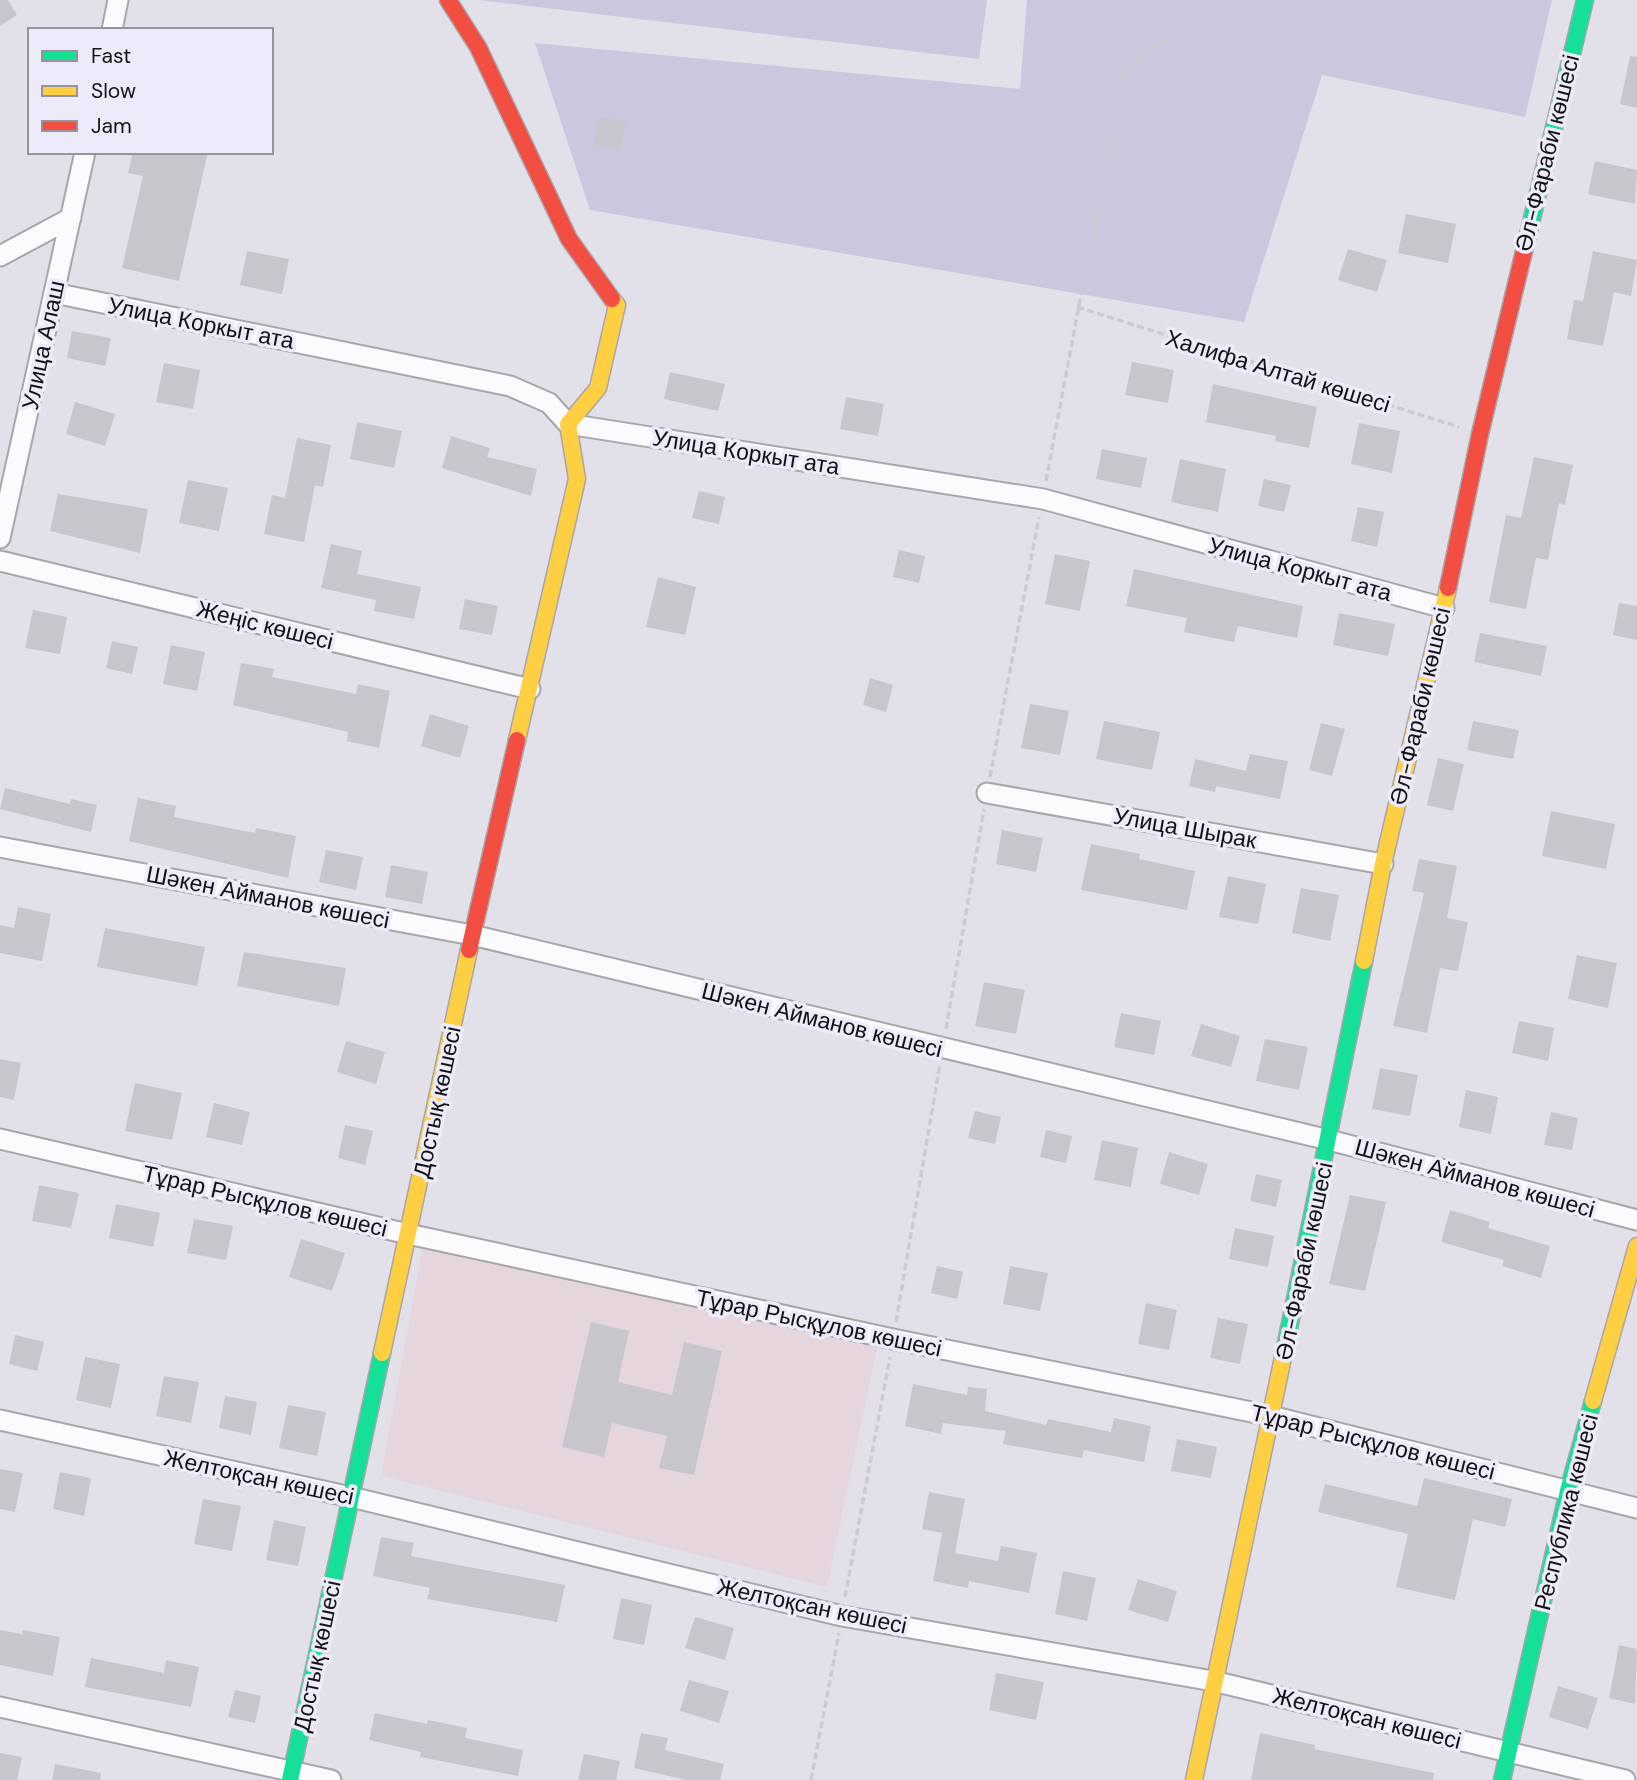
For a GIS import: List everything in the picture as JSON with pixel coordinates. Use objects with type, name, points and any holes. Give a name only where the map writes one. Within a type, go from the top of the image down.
[{"type":"street","points":[[112,28],[118,0]]},
{"type":"street","points":[[448,0],[478,47],[569,239],[617,305],[598,388],[568,424]]},
{"type":"street","name":"Әл-Фараби көшесі","points":[[1194,1780],[1329,1140],[1382,864],[1444,608],[1480,434],[1585,0]]},
{"type":"street","name":"Улица Алаш","points":[[0,538],[85,154]]},
{"type":"street","points":[[0,256],[71,218]]},
{"type":"street","name":"Улица Коркыт ата","points":[[54,293],[510,386],[549,403],[568,424],[1043,499],[1444,608]]},
{"type":"street","name":"Достық көшесі","points":[[291,1775],[472,935],[577,479],[568,424]]},
{"type":"street","name":"Жеңіс көшесі","points":[[0,561],[530,689]]},
{"type":"street","name":"Улица Шырак","points":[[987,793],[1382,864]]},
{"type":"street","name":"Шәкен Айманов көшесі","points":[[0,847],[472,935],[1329,1140],[1637,1220]]},
{"type":"street","name":"Тұрар Рысқұлов көшесі","points":[[0,1139],[408,1234],[893,1339],[1271,1416],[1637,1508]]},
{"type":"street","name":"Республика көшесі","points":[[1502,1780],[1568,1491],[1637,1246]]},
{"type":"street","name":"Желтоқсан көшесі","points":[[0,1420],[351,1497],[842,1616],[1213,1681],[1625,1780]]},
{"type":"street","points":[[0,1707],[291,1775],[331,1780]]},
{"type":"path","points":[[811,1780],[893,1339],[987,793],[1121,82],[1141,55],[1172,35]]},
{"type":"path","name":"Халифа Алтай көшесі","points":[[1077,307],[1480,434]]},
{"type":"shaded area","points":[[479,0],[987,0],[979,59]]},
{"type":"shaded area","points":[[1027,0],[1552,0],[1525,117],[1322,75],[1244,322],[590,210],[535,43],[1020,89]]},
{"type":"shaded area","points":[[424,1240],[877,1348],[827,1587],[381,1476]]},
{"type":"building","points":[[0,0],[8,0],[17,15],[0,26]]},
{"type":"building","points":[[1630,56],[1637,57],[1637,108],[1620,104]]},
{"type":"building","points":[[600,116],[626,122],[620,150],[594,144]]},
{"type":"building","points":[[133,154],[208,154],[179,281],[122,268],[143,176],[128,173]]},
{"type":"building","points":[[1595,161],[1637,170],[1635,204],[1588,194]]},
{"type":"building","points":[[1406,214],[1456,224],[1448,263],[1398,253]]},
{"type":"building","points":[[1348,249],[1387,260],[1377,292],[1338,280]]},
{"type":"building","points":[[247,251],[289,259],[282,294],[240,285]]},
{"type":"building","points":[[1593,251],[1637,260],[1631,296],[1614,292],[1603,346],[1567,339],[1574,300],[1583,301]]},
{"type":"building","points":[[72,331],[111,338],[105,366],[67,358]]},
{"type":"building","points":[[1132,362],[1174,370],[1168,403],[1125,395]]},
{"type":"building","points":[[164,363],[200,370],[193,409],[156,402]]},
{"type":"building","points":[[670,372],[725,384],[718,411],[664,399]]},
{"type":"building","points":[[1213,384],[1317,407],[1309,448],[1275,441],[1276,436],[1206,422]]},
{"type":"building","points":[[846,397],[884,404],[878,436],[840,429]]},
{"type":"building","points":[[75,402],[115,414],[105,446],[66,434]]},
{"type":"building","points":[[357,422],[402,431],[394,468],[350,459]]},
{"type":"building","points":[[1359,423],[1400,431],[1392,473],[1351,464]]},
{"type":"building","points":[[451,436],[490,448],[487,457],[537,469],[531,496],[442,468]]},
{"type":"building","points":[[297,438],[331,445],[323,487],[315,485],[304,542],[264,534],[272,495],[285,498]]},
{"type":"building","points":[[1102,449],[1147,458],[1141,488],[1096,479]]},
{"type":"building","points":[[1534,457],[1573,465],[1565,505],[1559,503],[1548,560],[1536,558],[1526,609],[1489,602],[1506,515],[1521,518]]},
{"type":"building","points":[[1180,459],[1226,469],[1218,512],[1171,502]]},
{"type":"building","points":[[1264,479],[1291,485],[1284,512],[1258,506]]},
{"type":"building","points":[[188,480],[228,488],[219,531],[179,523]]},
{"type":"building","points":[[699,491],[725,497],[719,524],[692,518]]},
{"type":"building","points":[[58,494],[148,509],[140,553],[50,531]]},
{"type":"building","points":[[1358,507],[1384,512],[1377,547],[1351,541]]},
{"type":"building","points":[[331,544],[362,551],[357,574],[421,587],[414,619],[374,611],[376,600],[321,588]]},
{"type":"building","points":[[899,550],[925,556],[919,583],[893,577]]},
{"type":"building","points":[[1055,554],[1090,561],[1080,611],[1045,604]]},
{"type":"building","points":[[1134,569],[1303,606],[1297,638],[1238,626],[1234,642],[1184,632],[1187,618],[1126,606]]},
{"type":"building","points":[[658,577],[696,587],[685,635],[646,627]]},
{"type":"building","points":[[465,599],[498,606],[492,635],[459,629]]},
{"type":"building","points":[[1619,603],[1637,606],[1637,640],[1613,635]]},
{"type":"building","points":[[33,610],[67,617],[60,654],[25,648]]},
{"type":"building","points":[[1339,613],[1395,624],[1388,656],[1333,645]]},
{"type":"building","points":[[1480,633],[1547,646],[1541,676],[1474,662]]},
{"type":"building","points":[[112,641],[138,647],[132,674],[106,668]]},
{"type":"building","points":[[171,645],[205,652],[197,691],[163,684]]},
{"type":"building","points":[[241,663],[274,669],[272,677],[356,694],[358,684],[390,691],[379,748],[347,741],[348,732],[233,705]]},
{"type":"building","points":[[870,678],[893,685],[886,712],[863,705]]},
{"type":"building","points":[[1030,704],[1069,711],[1060,755],[1021,748]]},
{"type":"building","points":[[430,714],[469,726],[460,758],[421,746]]},
{"type":"building","points":[[1104,721],[1160,732],[1152,770],[1096,759]]},
{"type":"building","points":[[1473,721],[1519,730],[1513,759],[1467,750]]},
{"type":"building","points":[[1321,723],[1345,729],[1332,776],[1309,770]]},
{"type":"building","points":[[1250,754],[1288,761],[1280,799],[1216,786],[1215,792],[1189,786],[1195,759],[1246,771]]},
{"type":"building","points":[[1438,758],[1464,764],[1453,811],[1427,805]]},
{"type":"building","points":[[5,788],[70,804],[71,799],[97,805],[91,832],[0,809]]},
{"type":"building","points":[[138,798],[176,806],[174,817],[255,833],[256,828],[296,836],[288,878],[129,841]]},
{"type":"building","points":[[1551,811],[1615,824],[1606,869],[1542,856]]},
{"type":"building","points":[[1002,830],[1043,838],[1036,872],[996,864]]},
{"type":"building","points":[[1091,844],[1140,854],[1139,859],[1195,871],[1187,910],[1081,890]]},
{"type":"building","points":[[326,850],[363,857],[356,890],[319,882]]},
{"type":"building","points":[[1419,859],[1457,866],[1447,918],[1468,922],[1458,971],[1440,968],[1427,1033],[1393,1026],[1424,893],[1412,891]]},
{"type":"building","points":[[391,865],[428,872],[422,904],[385,897]]},
{"type":"building","points":[[1228,876],[1266,884],[1258,924],[1219,917]]},
{"type":"building","points":[[1301,888],[1339,895],[1330,941],[1292,933]]},
{"type":"building","points":[[18,907],[51,914],[42,961],[0,953],[0,925],[14,928]]},
{"type":"building","points":[[105,928],[205,947],[197,986],[97,967]]},
{"type":"building","points":[[244,952],[346,968],[339,1006],[237,986]]},
{"type":"building","points":[[1577,955],[1617,963],[1608,1008],[1568,999]]},
{"type":"building","points":[[984,982],[1025,990],[1016,1034],[975,1026]]},
{"type":"building","points":[[1121,1013],[1161,1021],[1154,1055],[1114,1047]]},
{"type":"building","points":[[1519,1021],[1554,1028],[1548,1061],[1512,1053]]},
{"type":"building","points":[[1201,1024],[1240,1036],[1231,1067],[1191,1056]]},
{"type":"building","points":[[1265,1039],[1308,1047],[1299,1090],[1256,1081]]},
{"type":"building","points":[[346,1041],[385,1052],[376,1084],[337,1072]]},
{"type":"building","points":[[0,1059],[21,1063],[14,1100],[0,1097]]},
{"type":"building","points":[[1380,1068],[1418,1075],[1410,1116],[1372,1109]]},
{"type":"building","points":[[135,1083],[182,1093],[172,1140],[125,1131]]},
{"type":"building","points":[[1466,1090],[1498,1097],[1491,1134],[1459,1127]]},
{"type":"building","points":[[214,1103],[250,1112],[242,1145],[206,1137]]},
{"type":"building","points":[[975,1111],[1001,1117],[995,1144],[968,1138]]},
{"type":"building","points":[[1551,1112],[1578,1118],[1572,1150],[1544,1145]]},
{"type":"building","points":[[345,1125],[373,1131],[365,1165],[338,1158]]},
{"type":"building","points":[[1046,1130],[1072,1136],[1066,1163],[1040,1157]]},
{"type":"building","points":[[1102,1140],[1138,1148],[1131,1187],[1094,1180]]},
{"type":"building","points":[[1169,1152],[1208,1164],[1199,1195],[1160,1184]]},
{"type":"building","points":[[1256,1174],[1282,1180],[1276,1207],[1250,1201]]},
{"type":"building","points":[[39,1185],[79,1193],[71,1228],[32,1221]]},
{"type":"building","points":[[1350,1195],[1386,1202],[1365,1291],[1329,1284]]},
{"type":"building","points":[[116,1204],[160,1213],[153,1247],[109,1238]]},
{"type":"building","points":[[1450,1210],[1490,1222],[1488,1228],[1550,1246],[1541,1278],[1502,1266],[1504,1260],[1441,1242]]},
{"type":"building","points":[[194,1219],[233,1226],[226,1260],[187,1253]]},
{"type":"building","points":[[1235,1228],[1274,1236],[1268,1267],[1229,1259]]},
{"type":"building","points":[[301,1239],[345,1253],[332,1291],[289,1277]]},
{"type":"building","points":[[937,1266],[963,1272],[957,1299],[931,1293]]},
{"type":"building","points":[[1010,1266],[1048,1273],[1040,1311],[1003,1304]]},
{"type":"building","points":[[1146,1303],[1177,1310],[1169,1350],[1138,1344]]},
{"type":"building","points":[[1218,1318],[1248,1324],[1240,1364],[1210,1358]]},
{"type":"building","points":[[591,1322],[629,1331],[618,1382],[672,1395],[684,1342],[722,1351],[694,1475],[659,1468],[667,1436],[612,1423],[604,1457],[562,1447]]},
{"type":"building","points":[[15,1335],[44,1342],[37,1371],[9,1364]]},
{"type":"building","points":[[85,1357],[120,1364],[111,1408],[76,1400]]},
{"type":"building","points":[[164,1376],[199,1382],[191,1423],[156,1416]]},
{"type":"building","points":[[913,1384],[967,1395],[968,1387],[987,1389],[985,1411],[1046,1425],[1048,1419],[1111,1432],[1114,1418],[1151,1426],[1144,1462],[1084,1450],[1082,1458],[1003,1444],[1006,1431],[943,1423],[941,1434],[905,1426]]},
{"type":"building","points":[[225,1396],[257,1402],[251,1435],[219,1428]]},
{"type":"building","points":[[288,1405],[326,1412],[317,1456],[279,1448]]},
{"type":"building","points":[[1177,1439],[1217,1447],[1211,1478],[1171,1471]]},
{"type":"building","points":[[0,1469],[23,1473],[15,1512],[0,1509]]},
{"type":"building","points":[[60,1472],[91,1478],[84,1516],[53,1509]]},
{"type":"building","points":[[1424,1478],[1512,1499],[1505,1527],[1473,1519],[1455,1600],[1396,1587],[1408,1534],[1318,1512],[1325,1484],[1417,1506]]},
{"type":"building","points":[[929,1492],[965,1499],[955,1553],[998,1561],[1001,1546],[1037,1553],[1029,1593],[969,1581],[968,1588],[933,1581],[942,1533],[922,1529]]},
{"type":"building","points":[[203,1499],[241,1506],[232,1551],[194,1544]]},
{"type":"building","points":[[274,1520],[306,1527],[298,1566],[266,1560]]},
{"type":"building","points":[[381,1537],[414,1543],[411,1556],[565,1585],[557,1622],[427,1599],[430,1588],[373,1576]]},
{"type":"building","points":[[1063,1571],[1096,1578],[1087,1621],[1055,1614]]},
{"type":"building","points":[[1138,1579],[1177,1591],[1168,1622],[1128,1610]]},
{"type":"building","points":[[621,1598],[652,1605],[644,1645],[613,1639]]},
{"type":"building","points":[[695,1617],[734,1628],[725,1660],[685,1648]]},
{"type":"building","points":[[0,1630],[22,1634],[23,1630],[60,1637],[53,1676],[0,1665]]},
{"type":"building","points":[[1619,1645],[1637,1649],[1635,1704],[1609,1698]]},
{"type":"building","points":[[91,1658],[164,1673],[166,1660],[199,1667],[191,1707],[85,1687]]},
{"type":"building","points":[[996,1673],[1044,1682],[1036,1720],[989,1710]]},
{"type":"building","points":[[689,1680],[729,1691],[719,1723],[680,1711]]},
{"type":"building","points":[[1558,1686],[1598,1698],[1588,1729],[1549,1717]]},
{"type":"building","points":[[235,1690],[261,1696],[255,1723],[228,1717]]},
{"type":"building","points":[[375,1713],[427,1724],[428,1720],[467,1728],[465,1738],[523,1750],[518,1776],[420,1757],[421,1752],[369,1740]]},
{"type":"building","points":[[641,1733],[668,1738],[665,1750],[724,1764],[720,1780],[686,1780],[634,1768]]},
{"type":"building","points":[[1260,1733],[1315,1745],[1314,1749],[1434,1773],[1433,1780],[1251,1780]]},
{"type":"building","points":[[0,1753],[22,1757],[17,1780],[0,1780]]},
{"type":"building","points":[[584,1754],[620,1761],[616,1780],[578,1780]]},
{"type":"building","points":[[55,1764],[101,1773],[100,1780],[52,1780]]},
{"type":"traffic: fast","points":[[1526,243],[1585,0]]},
{"type":"traffic: fast","points":[[1285,1348],[1364,961]]},
{"type":"traffic: fast","points":[[290,1780],[382,1353]]},
{"type":"traffic: fast","points":[[1502,1780],[1568,1491],[1593,1401]]},
{"type":"traffic: slow","points":[[517,740],[577,479],[568,424],[598,388],[617,305],[612,299]]},
{"type":"traffic: slow","points":[[1364,961],[1383,864],[1448,588]]},
{"type":"traffic: slow","points":[[382,1353],[469,950]]},
{"type":"traffic: slow","points":[[1593,1401],[1637,1246]]},
{"type":"traffic: slow","points":[[1194,1780],[1285,1348]]},
{"type":"traffic: jam","points":[[448,0],[478,47],[569,239],[612,299]]},
{"type":"traffic: jam","points":[[1448,588],[1480,434],[1526,243]]},
{"type":"traffic: jam","points":[[469,950],[517,740]]}]
